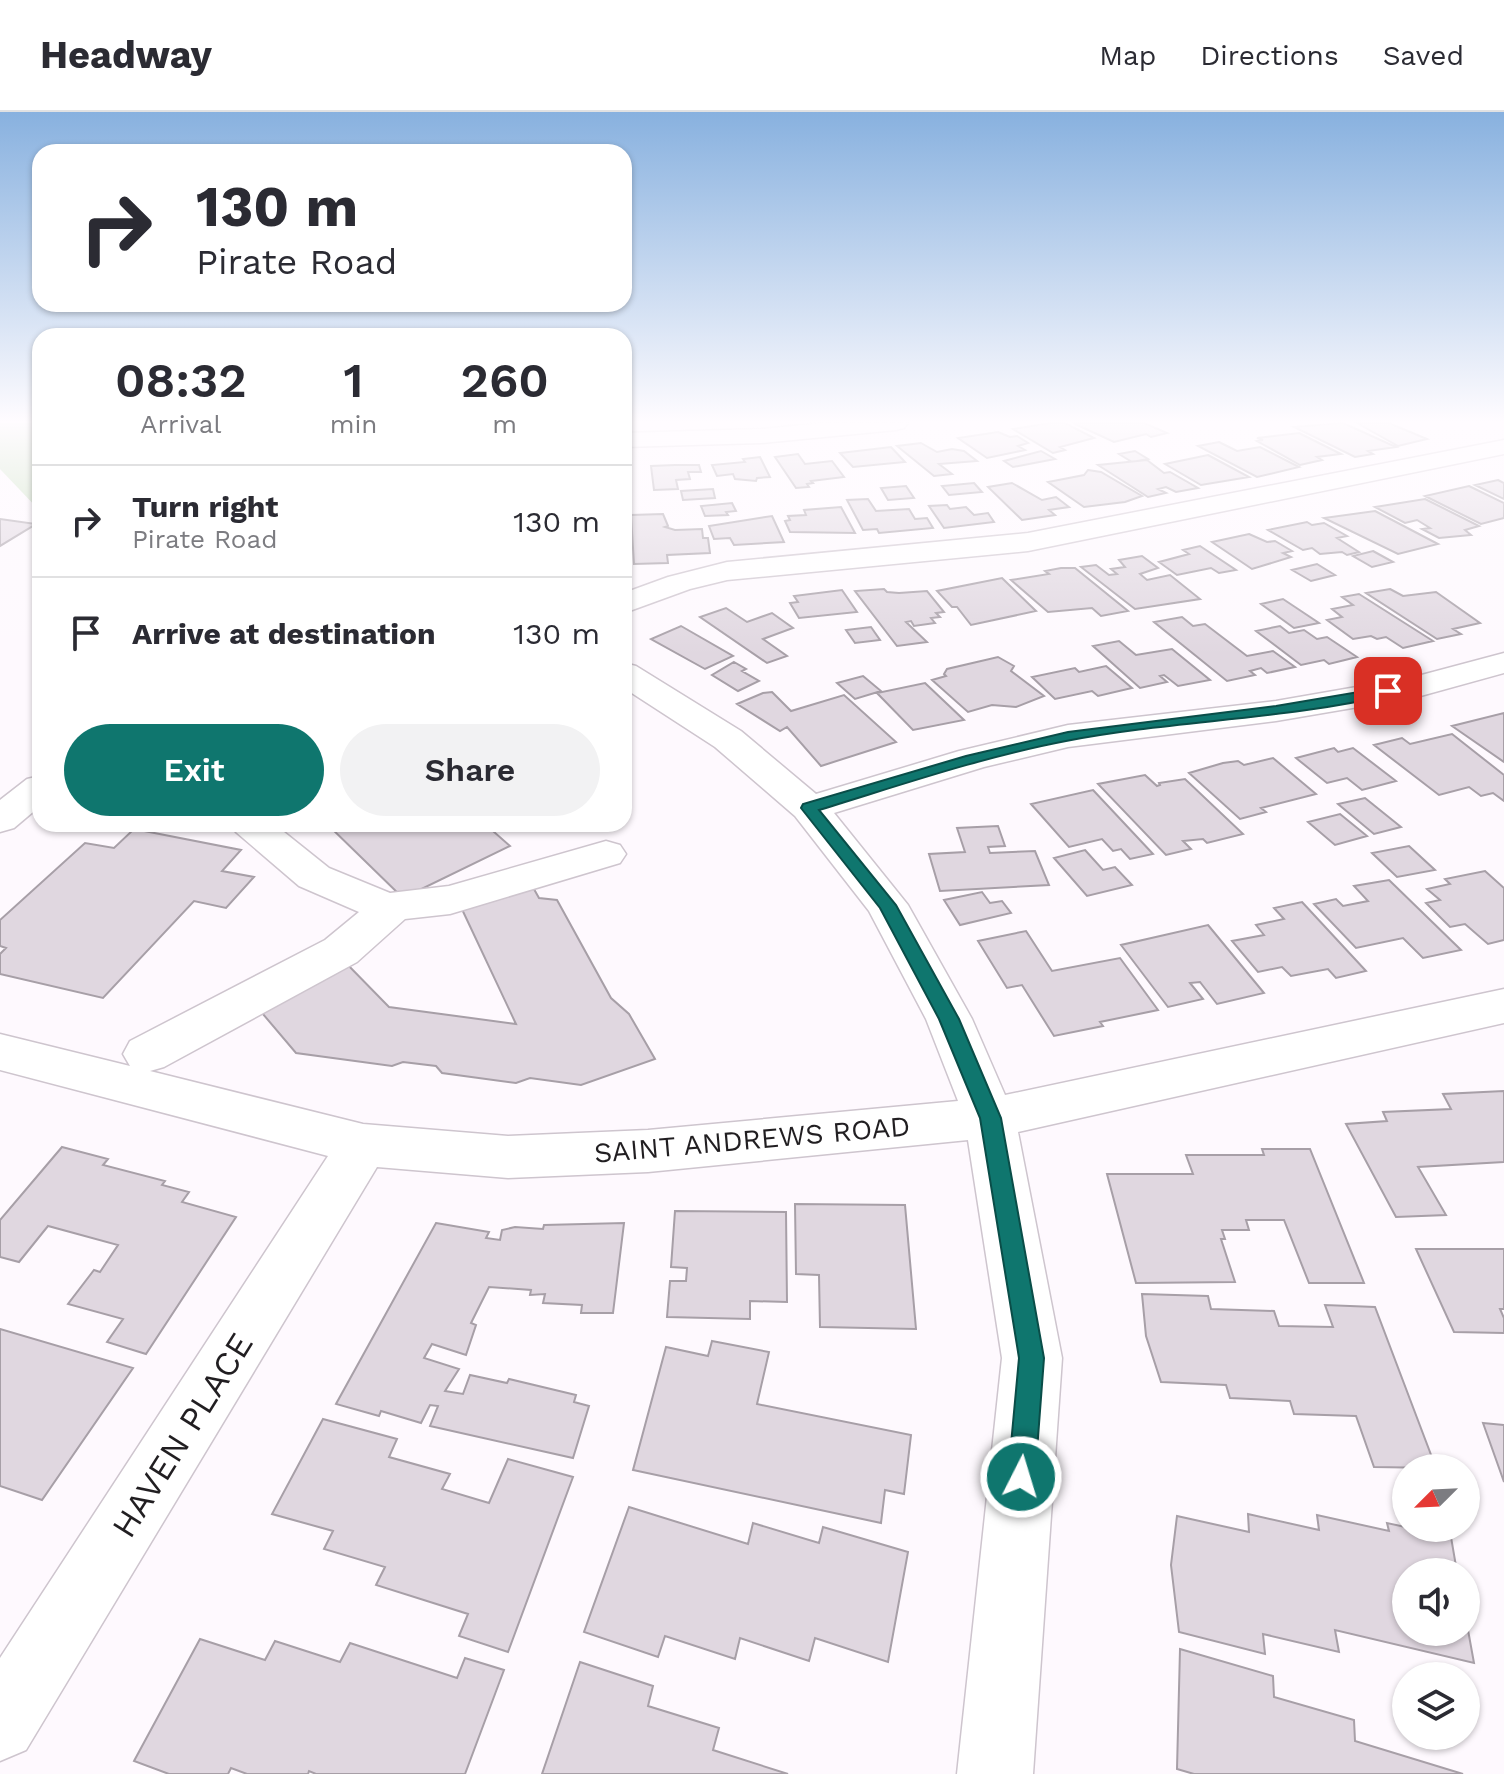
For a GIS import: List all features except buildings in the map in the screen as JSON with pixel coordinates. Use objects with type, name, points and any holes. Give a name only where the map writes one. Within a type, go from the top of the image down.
[{"type":"street","points":[[632,601],[679,583],[727,571],[1028,542],[1236,501]]},
{"type":"street","points":[[809,808],[972,759],[1068,736],[1307,705],[1417,687],[1504,663]]},
{"type":"street","points":[[632,678],[728,739],[809,808],[887,905],[949,1019],[990,1118],[1032,1358],[995,1774]]},
{"type":"street","points":[[0,820],[32,794]]},
{"type":"street","points":[[260,832],[314,877],[386,907],[450,900],[606,854]]},
{"type":"street","points":[[147,1054],[341,951],[393,906]]},
{"type":"street","name":"SAINT ANDREWS ROAD","points":[[0,1052],[363,1145],[508,1157],[617,1152],[990,1118],[1504,1006]]},
{"type":"street","name":"HAVEN PLACE","points":[[0,1724],[363,1145]]},
{"type":"route","points":[[1021,1477],[1032,1358],[990,1118],[949,1019],[887,905],[809,808],[972,759],[1068,736],[1276,711],[1388,691]]}]
